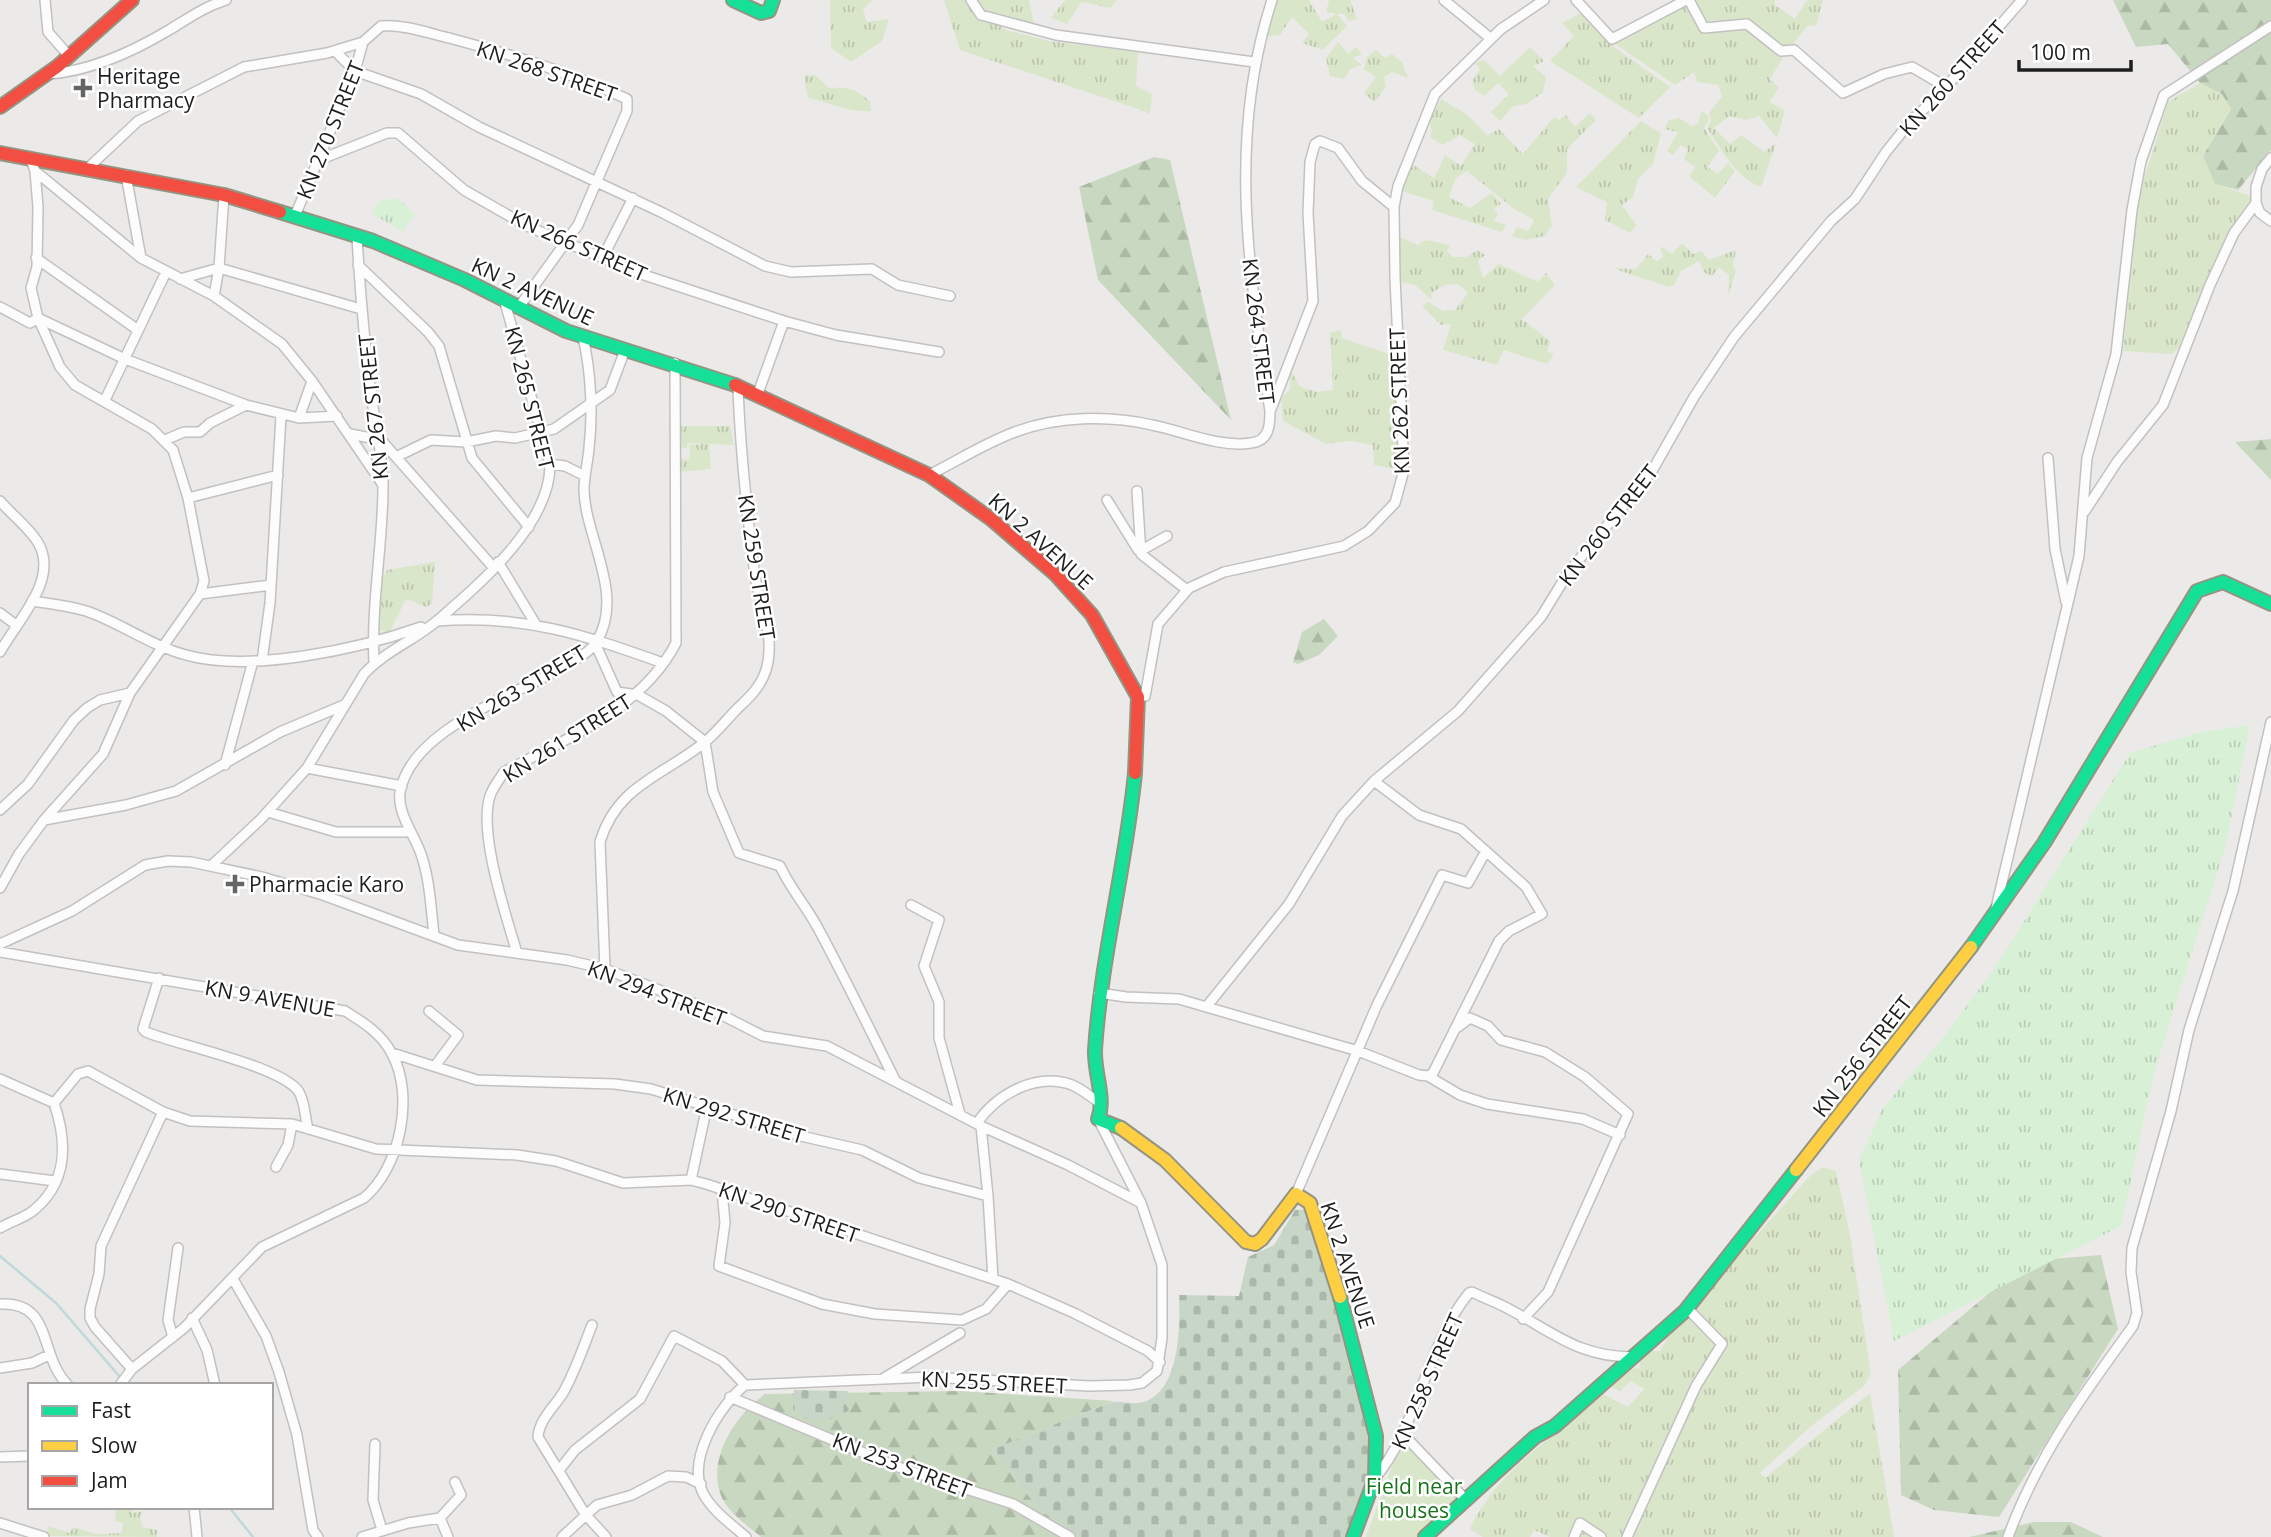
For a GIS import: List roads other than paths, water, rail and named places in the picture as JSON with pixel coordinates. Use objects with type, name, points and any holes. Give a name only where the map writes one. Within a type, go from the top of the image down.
[{"type":"main road","points":[[0,107],[48,74],[132,0]]},
{"type":"main road","points":[[733,0],[761,13],[769,11],[773,0]]},
{"type":"main road","name":"KN 2 AVENUE","points":[[0,153],[33,166],[88,168],[224,195],[357,236],[504,299],[583,337],[675,363],[738,386],[929,475],[990,519],[1076,594],[1104,633],[1138,697]]},
{"type":"main road","name":"KN 256 STREET","points":[[1425,1537],[1535,1437],[1555,1426],[1687,1308],[1994,917],[2044,843],[2197,591],[2223,582],[2271,604]]},
{"type":"main road","points":[[1098,1119],[1102,1109],[1094,1065],[1099,993],[1135,776],[1138,697]]},
{"type":"main road","name":"KN 2 AVENUE","points":[[1098,1119],[1117,1125],[1165,1160],[1245,1242],[1255,1244],[1262,1239],[1296,1194],[1310,1203],[1350,1328],[1376,1436],[1375,1478],[1353,1537]]},
{"type":"street","points":[[45,0],[48,32],[69,56]]},
{"type":"street","points":[[48,74],[73,72],[132,49],[171,29],[199,9],[226,0]]},
{"type":"street","points":[[971,0],[981,15],[1056,35],[1254,62]]},
{"type":"street","name":"KN 264 STREET","points":[[929,475],[999,438],[1031,427],[1074,420],[1117,419],[1213,440],[1250,443],[1266,436],[1270,426],[1270,411],[1246,228],[1248,120],[1254,62],[1272,0]]},
{"type":"street","points":[[1444,0],[1490,38]]},
{"type":"street","name":"KN 262 STREET","points":[[1138,697],[1145,696],[1158,624],[1187,590],[1223,572],[1344,546],[1368,531],[1395,503],[1404,470],[1394,207],[1408,157],[1435,94],[1490,38],[1544,0]]},
{"type":"street","points":[[1576,0],[1612,39],[1688,0],[1704,28],[1747,24],[1781,51],[1794,50],[1843,93],[1884,74],[1912,67],[1947,87]]},
{"type":"street","name":"KN 260 STREET","points":[[1207,1006],[1289,904],[1342,816],[1374,781],[1458,711],[1514,650],[1541,617],[1568,573],[1652,471],[1693,397],[1734,337],[1831,221],[1856,199],[1869,183],[1886,152],[1910,122],[1947,87],[2022,0]]},
{"type":"street","name":"KN 268 STREET","points":[[363,42],[381,26],[427,33],[509,54],[626,99],[627,111],[578,225],[537,286],[519,307]]},
{"type":"street","points":[[1994,917],[2079,556],[2087,458],[2118,342],[2136,183],[2164,95],[2271,26]]},
{"type":"street","points":[[88,168],[138,121],[244,67],[335,51],[363,42]]},
{"type":"street","name":"KN 270 STREET","points":[[291,215],[298,211],[355,71],[363,42]]},
{"type":"street","points":[[335,51],[355,71],[421,94],[479,127],[633,198],[773,268],[791,272],[872,270],[898,285],[950,296]]},
{"type":"street","name":"KN 266 STREET","points":[[319,160],[387,133],[398,133],[464,190],[527,226],[603,257],[694,293],[784,321],[836,335],[939,352]]},
{"type":"street","points":[[1270,411],[1313,301],[1308,213],[1310,162],[1315,144],[1320,141],[1338,148],[1362,181],[1394,207]]},
{"type":"street","points":[[2271,158],[2262,169],[2256,187],[2256,203],[2260,213],[2271,221]]},
{"type":"street","points":[[33,166],[141,258],[214,296],[282,344],[312,381],[383,485]]},
{"type":"street","points":[[0,888],[19,854],[44,820],[103,754],[130,693],[200,594],[204,581],[181,467],[165,440],[105,400],[75,384],[65,374],[38,318],[31,288],[36,258],[33,166]]},
{"type":"street","points":[[126,175],[141,258]]},
{"type":"street","points":[[214,296],[219,268],[224,195]]},
{"type":"street","points":[[603,257],[633,198]]},
{"type":"street","points":[[2083,513],[2117,462],[2163,405],[2229,242],[2256,203]]},
{"type":"street","name":"KN 267 STREET","points":[[357,236],[361,309],[373,408],[381,440],[383,485],[373,641],[374,663]]},
{"type":"street","points":[[36,258],[138,330]]},
{"type":"street","points":[[358,265],[428,332],[439,346],[466,442],[482,473],[529,527]]},
{"type":"street","points":[[180,279],[219,268],[361,309]]},
{"type":"street","points":[[105,400],[166,272]]},
{"type":"street","points":[[338,302],[359,289]]},
{"type":"street","name":"KN 265 STREET","points":[[212,865],[268,812],[307,768],[354,687],[374,663],[437,621],[496,564],[529,527],[550,482],[550,464],[504,299]]},
{"type":"street","points":[[0,307],[30,323],[38,318]]},
{"type":"street","points":[[38,318],[125,359],[246,405],[281,416],[337,416]]},
{"type":"street","points":[[757,396],[784,321]]},
{"type":"street","name":"KN 263 STREET","points":[[402,786],[414,762],[457,724],[489,704],[568,664],[596,641],[605,611],[606,582],[585,505],[585,476],[590,448],[590,405],[589,360],[583,337]]},
{"type":"street","points":[[398,456],[430,440],[466,442],[496,436],[515,439],[543,434],[590,405],[614,386],[625,350]]},
{"type":"street","name":"KN 261 STREET","points":[[517,953],[495,875],[488,818],[490,796],[504,772],[638,695],[676,643],[675,363]]},
{"type":"street","points":[[299,418],[312,381]]},
{"type":"street","name":"KN 259 STREET","points":[[605,969],[600,842],[606,822],[616,806],[636,788],[705,742],[758,688],[766,671],[770,650],[756,581],[746,497],[738,386]]},
{"type":"street","points":[[165,440],[184,432],[200,432],[211,423],[246,405]]},
{"type":"street","points":[[225,765],[258,661],[271,585],[281,416]]},
{"type":"street","points":[[349,434],[381,440],[398,456],[496,564],[535,623]]},
{"type":"street","points":[[2048,458],[2055,549],[2067,607]]},
{"type":"street","points":[[550,464],[565,466],[585,476]]},
{"type":"street","points":[[188,498],[278,475]]},
{"type":"street","points":[[1137,492],[1141,553]]},
{"type":"street","points":[[1107,500],[1141,553],[1187,590]]},
{"type":"street","points":[[0,501],[27,528],[42,551],[43,578],[0,652]]},
{"type":"street","points":[[1141,553],[1167,536]]},
{"type":"street","points":[[200,594],[271,585]]},
{"type":"street","points":[[32,601],[90,612],[162,646],[206,660],[258,661],[373,641],[437,621],[470,618],[535,623],[663,663]]},
{"type":"street","points":[[0,613],[16,625]]},
{"type":"street","points":[[596,641],[617,692],[638,695],[666,711],[705,742],[713,792],[739,853],[780,866],[792,892],[800,898],[818,929],[896,1081]]},
{"type":"street","points":[[0,810],[28,784],[74,720],[100,700],[130,693]]},
{"type":"street","points":[[44,820],[126,805],[176,791],[280,732],[344,705]]},
{"type":"street","points":[[2008,1537],[2028,1484],[2082,1396],[2133,1326],[2137,1313],[2131,1272],[2132,1248],[2172,1111],[2189,1030],[2233,891],[2271,722]]},
{"type":"street","points":[[307,768],[402,786],[400,803],[410,832],[422,854],[428,879],[434,935]]},
{"type":"street","points":[[1374,781],[1419,816],[1461,829],[1526,887],[1542,914],[1509,931],[1499,941],[1437,1068],[1428,1076]]},
{"type":"street","points":[[268,812],[336,832],[410,832]]},
{"type":"street","points":[[1296,1194],[1358,1051],[1442,875],[1468,883],[1486,851]]},
{"type":"street","name":"KN 294 STREET","points":[[0,944],[72,911],[145,866],[168,861],[212,865],[323,895],[476,948],[605,969],[705,1008],[762,1036],[827,1046],[979,1125],[1068,1165],[1140,1203]]},
{"type":"street","points":[[911,905],[939,920],[924,966],[939,1002],[939,1038],[960,1114]]},
{"type":"street","name":"KN 9 AVENUE","points":[[0,952],[345,1011],[366,1023],[392,1053],[401,1083],[396,1150],[378,1186],[364,1198],[273,1240],[173,1337],[132,1369],[122,1383]]},
{"type":"street","points":[[159,978],[144,1029],[258,1069],[296,1088],[301,1095],[307,1129]]},
{"type":"street","points":[[1099,993],[1126,997],[1166,997],[1207,1006],[1358,1051],[1428,1076],[1460,1095],[1487,1104],[1583,1119],[1620,1135]]},
{"type":"street","points":[[429,1011],[458,1035],[457,1041],[435,1066]]},
{"type":"street","points":[[1456,1030],[1470,1018],[1488,1026],[1501,1041],[1545,1052],[1585,1077],[1628,1114],[1548,1292],[1524,1319]]},
{"type":"street","name":"KN 292 STREET","points":[[392,1053],[477,1080],[627,1086],[706,1106],[801,1136],[862,1150],[919,1178],[988,1196]]},
{"type":"street","name":"KN 290 STREET","points":[[54,1103],[78,1073],[88,1071],[163,1112],[190,1121],[292,1124],[376,1149],[517,1155],[556,1161],[623,1184],[691,1180],[1008,1284],[1074,1313],[1148,1351],[1160,1362]]},
{"type":"street","points":[[0,1079],[54,1103],[64,1141],[64,1159],[55,1181],[35,1210],[0,1228]]},
{"type":"street","points":[[993,1279],[988,1196],[979,1125],[996,1100],[1033,1084],[1073,1085],[1100,1103]]},
{"type":"street","points":[[691,1180],[706,1106]]},
{"type":"street","points":[[132,1369],[95,1326],[90,1318],[90,1310],[99,1274],[101,1246],[163,1112]]},
{"type":"street","points":[[1098,1119],[1140,1203],[1162,1265],[1160,1362]]},
{"type":"street","points":[[276,1167],[288,1145],[292,1124]]},
{"type":"street","points":[[0,1174],[55,1181]]},
{"type":"street","points":[[722,1190],[725,1223],[719,1266],[822,1304],[875,1314],[962,1320],[986,1309],[1008,1284]]},
{"type":"street","points":[[173,1337],[168,1320],[178,1248]]},
{"type":"street","points":[[233,1279],[266,1336],[279,1372],[297,1435],[313,1530],[318,1537]]},
{"type":"street","name":"KN 258 STREET","points":[[1375,1478],[1391,1459],[1448,1329],[1469,1293],[1510,1309],[1545,1333],[1605,1357],[1633,1357]]},
{"type":"street","points":[[0,1304],[25,1306],[36,1315],[56,1371],[66,1383]]},
{"type":"street","points":[[1627,1537],[1696,1386],[1723,1344],[1687,1308]]},
{"type":"street","points":[[192,1318],[207,1350],[215,1383]]},
{"type":"street","points":[[592,1325],[568,1383],[538,1430],[538,1437],[560,1469],[585,1514],[606,1537]]},
{"type":"street","points":[[881,1380],[960,1333]]},
{"type":"street","points":[[560,1469],[575,1450],[640,1398],[674,1336],[722,1361],[745,1385],[730,1397],[712,1424],[701,1454],[701,1484],[713,1508],[746,1537]]},
{"type":"street","points":[[0,1368],[32,1363],[49,1355]]},
{"type":"street","name":"KN 255 STREET","points":[[745,1385],[943,1377],[1089,1386],[1129,1385],[1151,1378],[1160,1362]]},
{"type":"street","name":"KN 253 STREET","points":[[730,1397],[895,1466],[1013,1504],[1070,1537]]},
{"type":"street","points":[[1401,1432],[1465,1499]]},
{"type":"street","points":[[375,1444],[373,1500],[382,1530]]},
{"type":"street","points":[[0,1457],[28,1456]]},
{"type":"street","points":[[562,1537],[597,1505],[632,1495],[668,1476],[686,1477],[701,1484]]},
{"type":"street","points":[[362,1537],[440,1518],[461,1494],[455,1482]]},
{"type":"street","points":[[194,1509],[197,1537]]},
{"type":"street","points":[[440,1518],[448,1537]]},
{"type":"street","points":[[0,1522],[44,1537]]},
{"type":"street","points":[[1574,1537],[1580,1523],[1601,1537]]},
{"type":"waterway","points":[[0,1256],[56,1303],[120,1377]]},
{"type":"waterway","points":[[231,1509],[253,1537]]},
{"type":"place","name":"Heritage Pharmacy","points":[[83,88]]},
{"type":"place","name":"Pharmacie Karo","points":[[235,884]]},
{"type":"park label","name":"Field near houses","points":[[1414,1498]]}]
